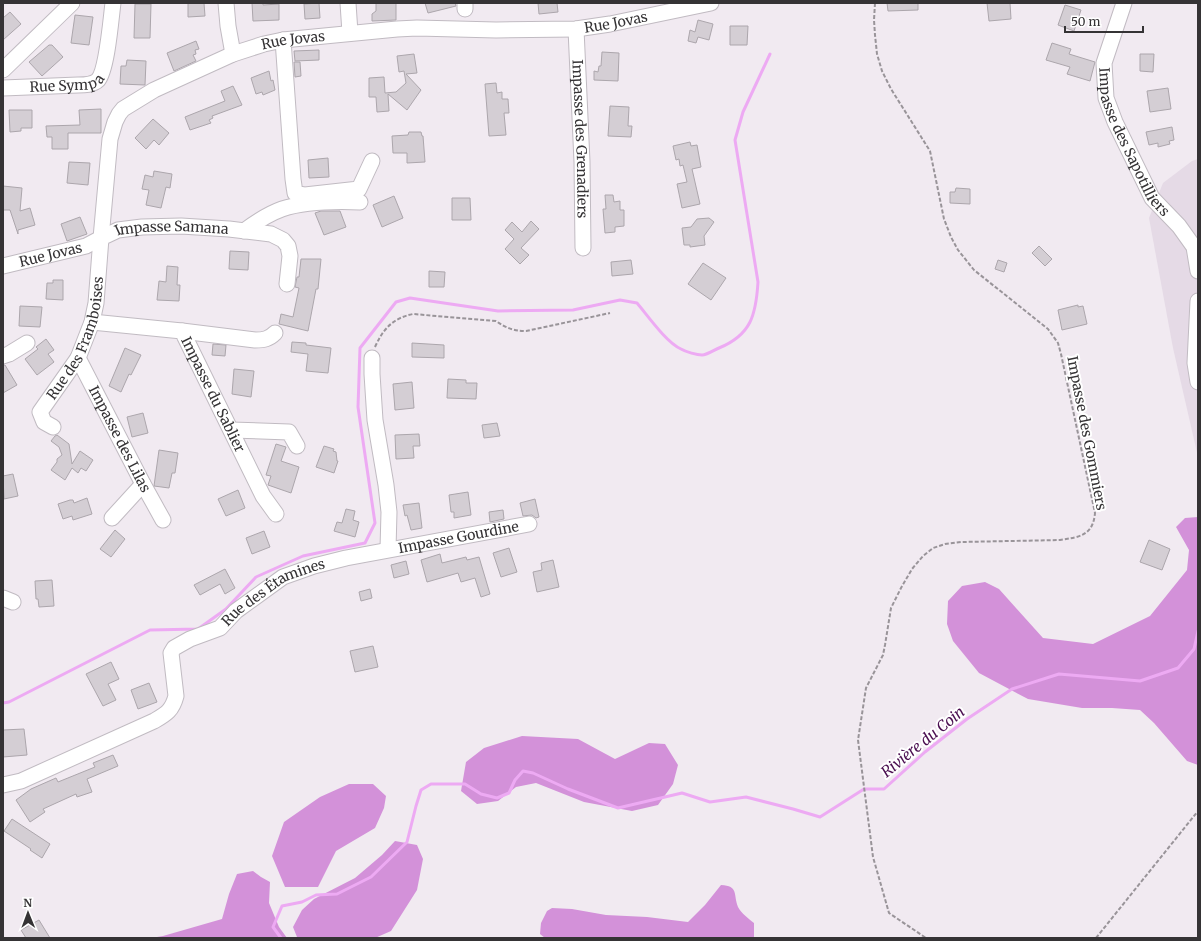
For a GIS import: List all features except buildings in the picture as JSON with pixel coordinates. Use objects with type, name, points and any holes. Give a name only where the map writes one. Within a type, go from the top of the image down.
[{"type":"street","points":[[3,70],[72,3]]},
{"type":"street","name":"Rue Sympa","points":[[3,88],[78,86],[87,85],[96,81],[103,71],[113,3]]},
{"type":"street","points":[[226,3],[233,54]]},
{"type":"street","points":[[348,3],[350,34]]},
{"type":"street","name":"Rue Jovas","points":[[3,266],[86,246],[102,238],[110,139],[119,114],[123,109],[154,90],[233,54],[264,44],[283,40],[417,28],[496,30],[576,29],[610,24],[711,3]]},
{"type":"street","name":"Impasse des Sapotilliers","points":[[1124,3],[1104,63],[1106,98],[1115,122],[1152,198],[1179,226],[1194,247],[1198,271]]},
{"type":"street","name":"Impasse des Grenadiers","points":[[576,29],[582,162],[583,248]]},
{"type":"street","points":[[283,40],[295,193],[305,195],[359,189],[372,161]]},
{"type":"street","name":"Impasse Samana","points":[[244,231],[265,217],[283,209],[299,205],[344,201],[360,202]]},
{"type":"street","name":"Impasse Samana","points":[[102,238],[118,230],[142,227],[180,226],[271,234],[283,240],[288,246],[290,256],[287,284]]},
{"type":"street","name":"Rue des Framboises","points":[[53,427],[44,422],[40,412],[78,358],[92,322],[96,304],[102,238]]},
{"type":"street","points":[[1198,301],[1194,363],[1198,382]]},
{"type":"street","name":"Impasse du Sablier","points":[[92,322],[182,331],[263,496],[276,514]]},
{"type":"street","points":[[182,331],[255,340],[265,340],[275,333]]},
{"type":"street","points":[[3,356],[27,343]]},
{"type":"street","name":"Impasse des Lilas","points":[[78,358],[163,520]]},
{"type":"street","points":[[372,358],[375,420],[389,512],[388,549]]},
{"type":"street","points":[[231,430],[289,432],[297,446]]},
{"type":"street","points":[[112,518],[143,484]]},
{"type":"street","name":"Impasse Gourdine","points":[[388,549],[529,524]]},
{"type":"street","name":"Rue des Étamines","points":[[3,785],[21,780],[154,721],[168,713],[176,696],[171,653],[174,648],[190,638],[220,628],[236,611],[283,577],[314,566],[388,549]]},
{"type":"path","name":"Impasse des Gommiers","points":[[875,3],[875,35],[877,54],[882,71],[891,89],[930,151],[944,219],[958,250],[974,270],[1048,329],[1058,342],[1095,514],[1089,531],[1084,534],[1060,540],[961,542],[945,544],[933,548],[923,556],[912,569],[891,608],[882,654],[866,688],[858,740],[873,858],[889,913],[926,938]]},
{"type":"path","points":[[372,358],[375,346],[384,331],[391,323],[402,316],[413,314],[496,321],[515,331],[526,331],[610,313]]},
{"type":"path","points":[[1096,938],[1198,811]]},
{"type":"shaded area","points":[[1198,159],[1198,457],[1173,348],[1149,218],[1163,183],[1192,161]]},
{"type":"shaded area","points":[[1198,517],[1198,765],[1187,761],[1154,723],[1140,710],[1082,708],[1028,699],[979,673],[953,641],[947,624],[948,601],[962,586],[985,582],[999,589],[1043,638],[1093,644],[1150,616],[1187,570],[1189,550],[1176,527],[1185,518]]},
{"type":"shaded area","points":[[522,736],[578,739],[615,759],[649,743],[665,744],[678,765],[673,784],[658,805],[632,811],[584,802],[536,783],[516,787],[498,801],[477,804],[461,791],[466,762],[484,748]]},
{"type":"shaded area","points":[[349,784],[373,784],[386,796],[384,808],[375,828],[336,851],[318,887],[285,887],[272,856],[284,822],[320,797]]},
{"type":"shaded area","points":[[395,841],[417,845],[423,859],[417,890],[391,931],[375,938],[297,937],[293,927],[302,910],[314,899],[355,878],[382,855]]},
{"type":"shaded area","points":[[253,871],[270,882],[269,903],[279,927],[287,938],[151,938],[222,919],[229,894],[237,874]]},
{"type":"shaded area","points":[[721,885],[731,887],[733,889],[739,909],[754,923],[754,938],[545,938],[540,934],[541,923],[547,911],[552,908],[572,909],[606,915],[647,917],[688,922],[705,905]]},
{"type":"waterway","points":[[3,703],[9,702],[150,630],[198,629],[226,609],[256,577],[303,556],[365,543],[375,523],[358,407],[360,348],[396,302],[410,298],[498,311],[573,310],[620,300],[637,303],[669,341],[675,346],[689,352],[700,355],[706,354],[730,343],[738,337],[745,330],[753,314],[756,304],[758,282],[735,140],[743,112],[770,54]]},
{"type":"waterway","name":"Rivière du Coin","points":[[281,938],[273,927],[282,906],[302,902],[316,895],[337,894],[371,877],[407,842],[421,790],[431,784],[465,784],[481,794],[497,798],[509,793],[515,780],[523,771],[533,773],[568,789],[618,808],[682,793],[710,802],[746,797],[820,817],[864,789],[884,789],[925,752],[967,719],[1012,689],[1059,674],[1140,681],[1178,668],[1194,649],[1198,631]]}]
